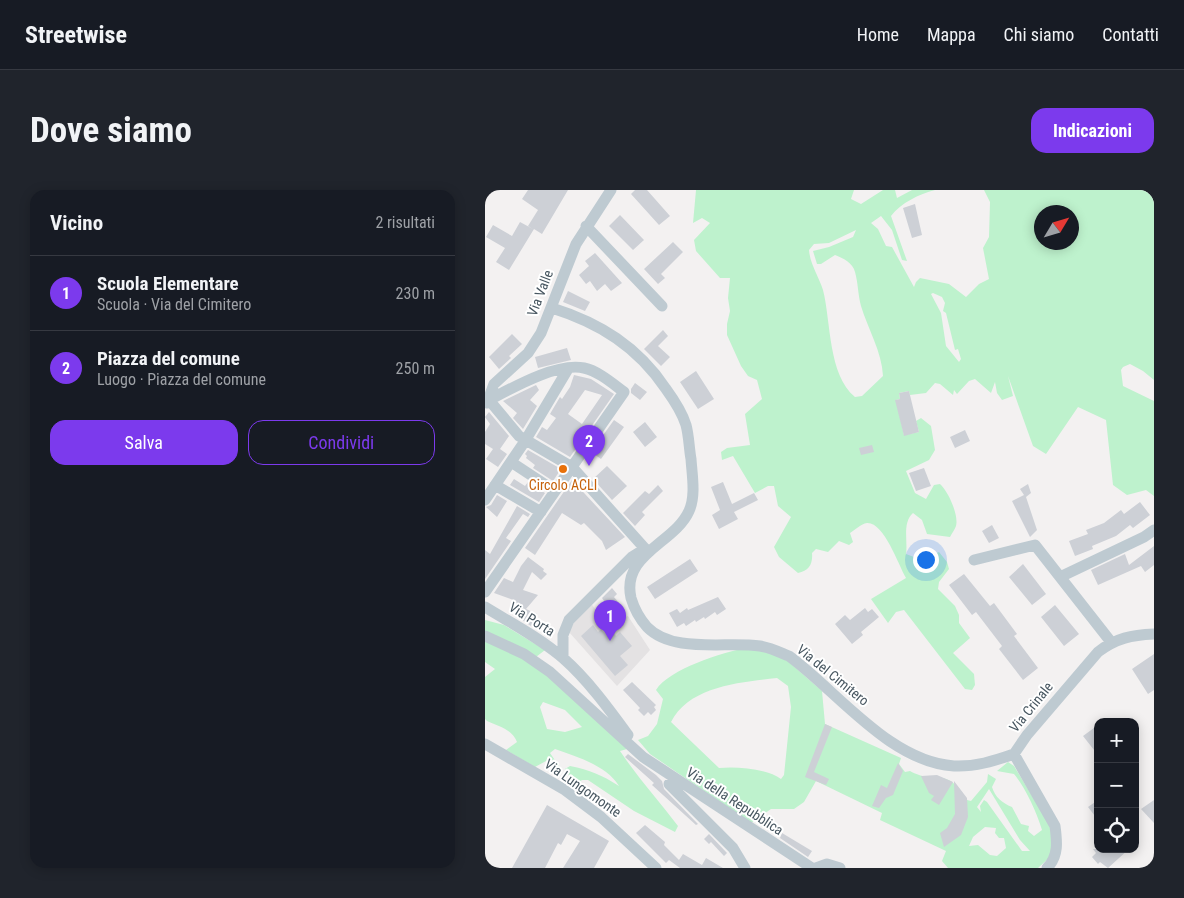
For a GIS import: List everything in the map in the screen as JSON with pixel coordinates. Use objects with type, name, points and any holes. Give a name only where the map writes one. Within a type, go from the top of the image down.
[{"type":"street","name":"Via Valle","points":[[487,403],[494,384],[528,353],[541,333],[552,308],[568,261],[586,226],[611,190]]},
{"type":"street","points":[[586,226],[662,306]]},
{"type":"street","points":[[552,308],[591,322],[637,352],[663,385],[684,420],[692,473],[691,507],[681,524],[648,552],[640,552],[632,557],[573,615],[563,635],[563,658]]},
{"type":"street","points":[[485,592],[541,512],[555,491],[572,467],[584,449],[624,392],[583,368],[569,369],[539,376],[487,403],[525,441],[572,467],[648,552]]},
{"type":"street","points":[[485,500],[525,441],[569,369]]},
{"type":"street","points":[[511,462],[555,491]]},
{"type":"street","points":[[495,486],[541,512]]},
{"type":"street","points":[[1060,576],[1144,537],[1154,530]]},
{"type":"street","points":[[974,560],[1035,545],[1111,642]]},
{"type":"street","name":"Via del Cimitero","points":[[648,552],[635,570],[630,592],[635,607],[644,623],[660,637],[682,643],[759,646],[773,649],[789,656],[893,744],[931,762],[956,766],[973,766],[1013,754]]},
{"type":"street","name":"Via Porta","points":[[485,607],[542,642],[563,658]]},
{"type":"street","name":"Via Crinale","points":[[1047,868],[1056,856],[1057,838],[1055,826],[1013,754],[1098,652],[1111,642],[1136,635],[1154,634]]},
{"type":"street","name":"Via della Repubblica","points":[[485,636],[524,654],[550,672],[643,757],[812,868]]},
{"type":"street","name":"Via della Repubblica","points":[[563,658],[619,723],[643,757]]},
{"type":"street","name":"Via Lungomonte","points":[[485,744],[565,790],[608,823],[656,868]]},
{"type":"street","points":[[669,784],[733,848],[745,868]]},
{"type":"street","points":[[816,868],[827,864],[840,868]]},
{"type":"shaded area","points":[[591,603],[605,624],[628,616],[650,650],[617,686],[569,632],[574,622]]},
{"type":"green space","points":[[696,190],[854,190],[851,199],[861,204],[883,190],[895,190],[897,198],[912,190],[935,190],[911,200],[891,216],[907,261],[902,260],[892,230],[881,216],[871,223],[878,229],[886,246],[892,247],[914,287],[920,278],[949,284],[966,297],[979,284],[989,279],[983,248],[989,237],[990,202],[984,190],[1154,190],[1154,380],[1130,364],[1121,370],[1123,386],[1154,401],[1154,496],[1146,490],[1127,495],[1113,485],[1106,420],[1078,407],[1046,454],[1033,446],[1008,376],[1013,396],[1002,400],[997,393],[995,382],[991,393],[975,379],[969,381],[957,394],[954,390],[953,395],[940,384],[935,383],[926,393],[910,395],[909,391],[899,393],[900,399],[896,400],[904,435],[919,432],[916,421],[921,418],[931,426],[935,450],[929,460],[906,471],[915,493],[926,499],[934,485],[940,484],[952,504],[957,521],[950,537],[927,534],[922,520],[913,513],[906,527],[906,554],[922,560],[939,552],[947,562],[949,569],[939,582],[938,589],[955,606],[959,615],[959,623],[970,638],[953,653],[974,674],[975,685],[972,690],[965,689],[904,610],[896,612],[888,623],[871,599],[906,578],[895,554],[879,529],[867,523],[850,533],[853,542],[849,545],[839,541],[828,552],[816,549],[812,553],[812,560],[809,566],[805,571],[798,573],[779,557],[774,547],[791,517],[778,506],[774,486],[768,486],[755,493],[733,456],[722,460],[721,452],[727,448],[750,445],[745,414],[762,399],[757,380],[748,376],[741,366],[727,335],[730,311],[728,298],[730,278],[720,278],[696,251],[694,240],[710,223],[702,218],[693,223]],"holes":[[[856,230],[853,237],[829,247],[813,251],[817,264],[821,264],[835,255],[850,263],[855,272],[861,306],[877,349],[883,376],[862,396],[855,397],[846,387],[835,362],[823,290],[809,250],[814,244],[829,243]],[[931,294],[942,297],[945,303],[943,311],[946,313],[955,350],[958,349],[961,359],[959,362],[946,346],[941,313]]]},
{"type":"green space","points":[[485,620],[504,625],[545,650],[536,657],[627,749],[620,751],[678,826],[675,832],[634,811],[588,780],[582,780],[575,785],[565,769],[570,766],[584,769],[596,773],[619,786],[607,772],[599,767],[555,749],[550,753],[561,769],[558,772],[546,761],[535,767],[506,750],[517,742],[515,738],[508,731],[485,719],[485,677],[495,669],[485,662]],"holes":[[[543,702],[565,710],[582,727],[565,732],[547,729],[540,707]]]},
{"type":"green space","points":[[747,648],[782,656],[822,691],[825,724],[901,758],[899,764],[905,772],[910,771],[926,777],[947,779],[960,789],[967,800],[971,801],[987,782],[988,774],[996,779],[992,787],[997,797],[1012,807],[1021,824],[1029,826],[1028,831],[1034,836],[1042,830],[1027,793],[1014,774],[997,771],[1008,762],[1014,766],[1049,824],[1052,835],[1051,856],[1038,868],[948,868],[942,861],[946,851],[880,820],[882,813],[816,781],[804,802],[794,809],[771,809],[751,823],[650,754],[638,740],[648,736],[657,724],[663,699],[656,690],[663,682],[672,675],[697,663]],"holes":[[[777,678],[788,686],[791,707],[784,775],[781,779],[768,773],[751,769],[719,768],[671,722],[679,710],[703,693],[732,684]],[[989,789],[1020,840],[1030,851],[1022,851],[987,802],[984,800],[980,806],[981,812],[977,807]],[[985,827],[996,828],[995,833],[999,838],[1004,838],[1006,848],[997,856],[990,855],[978,845],[969,846],[973,837]]]},
{"type":"building","points":[[528,190],[568,190],[542,234],[534,229],[509,270],[496,262],[505,248],[486,237],[493,225],[512,236],[520,222],[533,229],[528,226],[538,210],[522,199]]},
{"type":"building","points":[[635,190],[647,190],[670,216],[659,225],[631,194]]},
{"type":"building","points":[[915,204],[922,235],[912,238],[903,208]]},
{"type":"building","points":[[620,215],[644,240],[633,250],[609,226]]},
{"type":"building","points":[[673,242],[683,252],[661,274],[665,278],[658,284],[644,269]]},
{"type":"building","points":[[595,253],[622,283],[611,291],[605,284],[597,291],[590,281],[586,284],[579,275],[589,266],[585,261]]},
{"type":"building","points":[[568,291],[590,302],[585,311],[563,302]]},
{"type":"building","points":[[663,330],[668,336],[658,346],[670,357],[661,366],[644,349]]},
{"type":"building","points":[[512,334],[522,344],[499,369],[489,357]]},
{"type":"building","points":[[567,348],[571,360],[538,368],[535,357]]},
{"type":"building","points":[[696,371],[714,399],[698,409],[680,382]]},
{"type":"building","points":[[574,375],[591,379],[614,394],[570,457],[536,437],[542,427],[547,430],[556,418],[550,414],[560,397],[562,399],[570,387]],"holes":[[[585,390],[602,395],[582,424],[568,414]]]},
{"type":"building","points":[[635,383],[647,392],[640,400],[631,393]]},
{"type":"building","points":[[536,385],[539,390],[530,400],[537,406],[523,429],[513,418],[517,413],[503,401]]},
{"type":"building","points":[[909,391],[919,432],[904,436],[895,400],[900,399],[899,393]]},
{"type":"building","points":[[489,412],[509,436],[500,449],[507,454],[498,467],[486,459],[493,449],[485,444],[485,432],[490,424],[485,417]]},
{"type":"building","points":[[614,420],[624,427],[601,459],[591,452]]},
{"type":"building","points":[[645,422],[657,437],[645,447],[633,432]]},
{"type":"building","points":[[965,430],[970,441],[955,448],[950,437]]},
{"type":"building","points":[[872,445],[874,452],[861,455],[859,448]]},
{"type":"building","points":[[528,450],[561,469],[553,481],[533,468],[535,465],[526,458],[525,454]]},
{"type":"building","points":[[607,466],[627,486],[612,500],[593,479]]},
{"type":"building","points":[[924,468],[931,486],[916,491],[909,473]]},
{"type":"building","points":[[514,479],[525,486],[528,482],[545,493],[539,502],[510,485]]},
{"type":"building","points":[[572,480],[625,537],[606,550],[602,541],[584,523],[581,525],[562,513],[535,555],[525,548]]},
{"type":"building","points":[[723,482],[732,504],[754,493],[758,500],[734,512],[738,519],[719,529],[712,515],[720,510],[711,487]]},
{"type":"building","points":[[1028,484],[1031,493],[1026,497],[1037,530],[1030,537],[1012,501],[1024,495],[1020,489]]},
{"type":"building","points":[[658,485],[663,491],[642,512],[645,515],[635,526],[623,513],[645,491],[649,494]]},
{"type":"building","points":[[497,495],[507,501],[497,517],[486,507],[491,505]]},
{"type":"building","points":[[1140,502],[1150,515],[1133,528],[1130,525],[1116,536],[1092,546],[1093,549],[1075,556],[1069,541],[1088,534],[1086,530],[1104,523],[1121,510],[1124,514]]},
{"type":"building","points":[[517,506],[530,514],[528,517],[523,514],[506,538],[511,541],[485,579],[485,550],[490,554]]},
{"type":"building","points":[[992,525],[999,538],[989,543],[982,531]]},
{"type":"building","points":[[1154,546],[1154,565],[1145,572],[1141,566],[1098,585],[1091,570],[1125,554],[1129,565]]},
{"type":"building","points":[[528,557],[544,569],[543,571],[547,574],[541,580],[532,572],[523,590],[538,595],[526,609],[537,614],[531,626],[519,618],[521,615],[511,611],[516,601],[494,593],[504,578],[513,582]]},
{"type":"building","points":[[690,559],[698,571],[655,599],[647,587]]},
{"type":"building","points":[[1023,564],[1046,594],[1032,605],[1009,577]]},
{"type":"building","points":[[964,574],[990,606],[994,603],[1017,634],[1014,636],[1038,668],[1023,680],[999,649],[1002,646],[976,612],[972,615],[949,585]]},
{"type":"building","points":[[612,588],[617,594],[614,597],[619,603],[611,610],[602,598]]},
{"type":"building","points":[[718,597],[726,609],[717,615],[715,612],[705,619],[704,617],[696,622],[695,620],[686,626],[684,623],[677,627],[669,613],[677,609],[680,613],[687,608],[688,610]]},
{"type":"building","points":[[1055,605],[1079,634],[1064,646],[1041,617]]},
{"type":"building","points":[[865,608],[868,612],[872,609],[879,617],[861,632],[863,635],[852,644],[835,624],[845,615],[850,620]]},
{"type":"building","points":[[593,625],[598,632],[601,629],[607,636],[613,632],[616,636],[620,632],[632,646],[620,656],[628,665],[615,676],[581,636]]},
{"type":"building","points":[[1154,654],[1154,690],[1148,694],[1132,669]]},
{"type":"building","points":[[632,682],[656,705],[654,707],[656,710],[651,715],[648,712],[644,716],[638,710],[640,708],[623,690]]},
{"type":"building","points":[[825,724],[832,727],[814,772],[829,779],[826,785],[805,777]]},
{"type":"building","points":[[1094,728],[1094,750],[1083,736]]},
{"type":"building","points":[[628,754],[662,781],[664,789],[698,824],[696,825],[652,785],[654,783],[625,757]]},
{"type":"building","points":[[898,763],[903,771],[893,795],[886,798],[879,808],[872,806],[881,785],[887,788]]},
{"type":"building","points":[[937,775],[953,782],[939,805],[931,800],[934,796],[929,793],[921,776]]},
{"type":"building","points":[[954,781],[967,798],[968,817],[961,835],[944,847],[940,833],[947,828],[955,814]]},
{"type":"building","points":[[1154,800],[1154,823],[1141,809]]},
{"type":"building","points":[[1094,803],[1094,815],[1088,807]]},
{"type":"building","points":[[547,805],[609,841],[594,868],[563,868],[580,841],[567,834],[561,845],[558,843],[545,868],[512,868]]},
{"type":"building","points":[[645,825],[665,842],[664,845],[679,860],[683,854],[702,865],[706,858],[723,868],[680,868],[669,860],[666,863],[636,833]]},
{"type":"building","points":[[782,833],[812,851],[808,857],[780,838]]},
{"type":"building","points":[[709,834],[727,853],[724,856],[711,842],[709,844],[704,839]]},
{"type":"building","points":[[1096,853],[1125,853],[1108,868],[1100,862],[1098,864],[1092,857]]},
{"type":"place","name":"Piazza del comune","points":[[589,466]]},
{"type":"place","name":"Circolo ACLI","points":[[563,469]]},
{"type":"place","name":"Scuola Elementare","points":[[610,641]]}]
